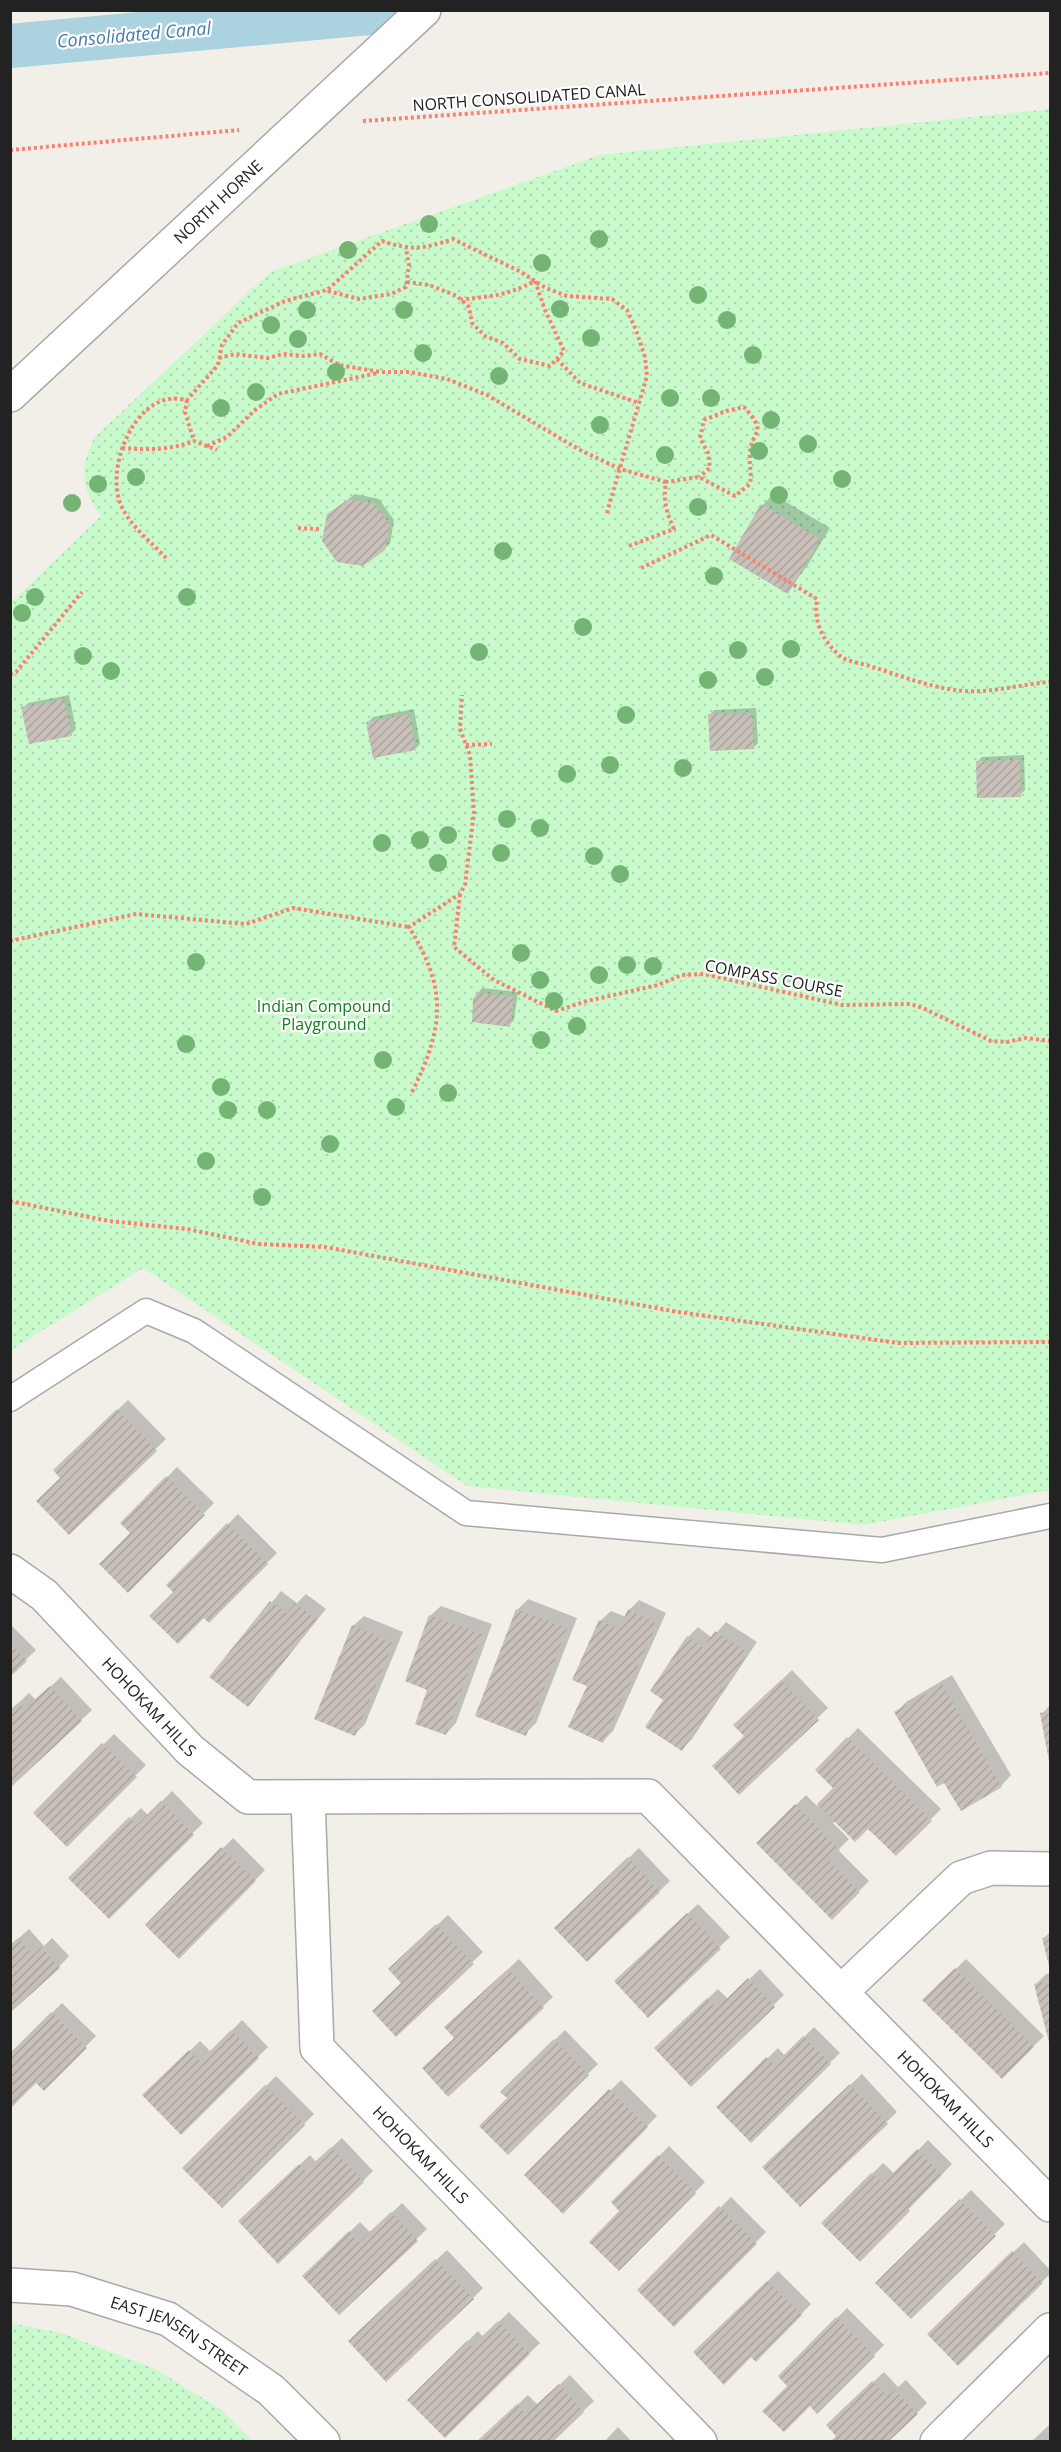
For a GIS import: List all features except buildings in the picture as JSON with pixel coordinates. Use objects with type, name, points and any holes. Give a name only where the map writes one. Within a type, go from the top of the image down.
[{"type":"street","name":"NORTH HORNE","points":[[10,395],[424,10]]},
{"type":"street","name":"HOHOKAM HILLS","points":[[10,1570],[44,1594],[190,1750],[248,1797],[648,1796],[1050,2205]]},
{"type":"street","name":"HOHOKAM HILLS","points":[[308,1798],[317,2049],[700,2442]]},
{"type":"street","points":[[842,1991],[961,1878],[991,1868],[1050,1869]]},
{"type":"street","name":"EAST JENSEN STREET","points":[[10,2285],[72,2289],[168,2319],[271,2390],[323,2442]]},
{"type":"street","points":[[937,2442],[1050,2330]]},
{"type":"lane","points":[[10,1399],[146,1311],[194,1331],[466,1513],[882,1550],[1050,1516]]},
{"type":"path","name":"NORTH CONSOLIDATED CANAL","points":[[301,125],[1050,73]]},
{"type":"path","points":[[10,150],[243,130]]},
{"type":"path","points":[[194,441],[185,412],[187,400],[218,365],[222,345],[238,323],[285,301],[327,290],[382,241],[406,249],[431,247],[453,239],[519,271],[546,288],[567,296],[612,299],[627,310],[645,357],[647,376],[606,516]]},
{"type":"path","points":[[327,290],[359,299],[391,294],[406,287],[409,265],[406,249]]},
{"type":"path","points":[[461,300],[492,298],[513,293],[535,281]]},
{"type":"path","points":[[407,282],[429,285],[458,296],[469,307],[472,322],[485,336],[503,343],[520,359],[550,366],[564,351],[545,310],[535,281]]},
{"type":"path","points":[[219,358],[235,354],[268,358],[283,354],[304,356],[320,354],[339,365],[381,372],[410,372],[447,379],[477,391],[580,450],[620,469],[666,482],[699,477],[710,468],[708,453],[700,438],[704,420],[744,407],[755,419],[758,434],[750,454],[752,474],[750,484],[735,496],[699,477]]},
{"type":"path","points":[[557,358],[580,383],[639,403]]},
{"type":"path","points":[[207,446],[227,437],[255,410],[278,394],[381,372]]},
{"type":"path","points":[[166,558],[133,524],[121,505],[115,482],[118,459],[130,430],[148,410],[168,399],[187,400]]},
{"type":"path","points":[[122,448],[154,450],[177,448],[194,441],[218,450]]},
{"type":"path","points":[[629,546],[674,529],[663,497],[666,482]]},
{"type":"path","points":[[298,528],[321,529]]},
{"type":"path","points":[[641,568],[711,535],[817,599],[815,609],[819,628],[825,641],[842,658],[913,681],[966,691],[1017,688],[1050,682]]},
{"type":"path","points":[[10,674],[16,672],[82,592]]},
{"type":"path","points":[[10,941],[136,914],[246,924],[293,908],[409,927],[460,894],[465,885],[474,812],[470,755],[460,729],[462,695]]},
{"type":"path","points":[[466,745],[492,744]]},
{"type":"path","name":"COMPASS COURSE","points":[[460,894],[454,947],[494,980],[556,1011],[586,1001],[658,985],[682,975],[704,974],[842,1005],[911,1004],[991,1041],[1007,1042],[1026,1038],[1050,1041]]},
{"type":"path","points":[[409,927],[424,951],[435,979],[438,1008],[433,1047],[412,1092]]},
{"type":"path","points":[[10,1202],[109,1221],[187,1229],[259,1244],[325,1247],[678,1312],[898,1343],[1050,1342]]},
{"type":"green space","name":"Indian Compound Playground","points":[[1050,109],[1050,1490],[864,1525],[467,1486],[143,1268],[11,1350],[11,602],[101,516],[89,497],[84,478],[86,458],[95,437],[270,272],[600,155]]},
{"type":"green space","points":[[10,2323],[62,2333],[155,2369],[222,2410],[252,2441],[11,2441]]},
{"type":"waterway","name":"Consolidated Canal","points":[[10,46],[402,10]]}]
